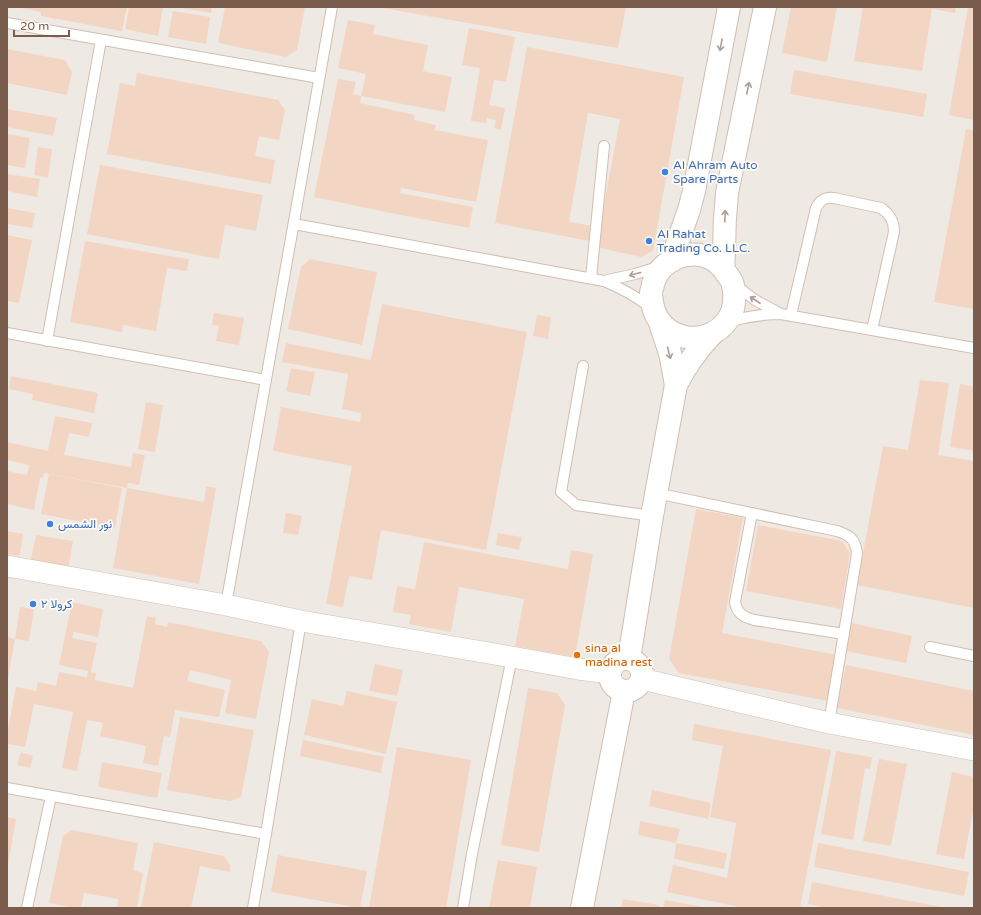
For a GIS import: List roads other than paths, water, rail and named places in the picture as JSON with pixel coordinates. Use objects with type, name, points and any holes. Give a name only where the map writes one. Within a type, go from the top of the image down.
[{"type":"street","points":[[676,385],[670,353],[651,294],[655,278],[668,262],[690,210],[728,7]]},
{"type":"street","points":[[629,659],[652,516],[676,385],[691,358],[701,345],[718,329],[732,311],[734,296],[728,275],[724,212],[765,7]]},
{"type":"street","points":[[668,262],[684,255],[699,255],[713,260],[728,275]]},
{"type":"street","points":[[657,316],[671,332],[684,338],[699,338],[718,329]]},
{"type":"street","points":[[7,566],[226,605],[301,621],[578,669],[610,673]]},
{"type":"street","points":[[629,659],[638,664],[641,668],[642,679],[637,687],[629,691],[619,690],[614,687],[610,678],[610,673],[616,662],[629,659]]},
{"type":"street","points":[[642,679],[829,723],[974,750]]},
{"type":"street","points":[[582,908],[624,691]]},
{"type":"lane","points":[[226,605],[332,7]]},
{"type":"lane","points":[[7,23],[319,78]]},
{"type":"lane","points":[[46,340],[101,40]]},
{"type":"lane","points":[[591,278],[604,146]]},
{"type":"lane","points":[[791,315],[816,208],[819,202],[829,197],[881,208],[886,211],[893,220],[894,232],[872,330]]},
{"type":"lane","points":[[294,224],[604,281],[618,286],[630,293],[642,301],[657,316]]},
{"type":"lane","points":[[604,281],[635,274],[668,262]]},
{"type":"lane","points":[[728,275],[755,300],[781,314]]},
{"type":"lane","points":[[718,329],[738,319],[767,314],[781,314],[974,348]]},
{"type":"lane","points":[[7,333],[266,380]]},
{"type":"lane","points":[[583,366],[561,492],[576,505],[652,516]]},
{"type":"lane","points":[[656,493],[836,531],[847,535],[852,539],[855,543],[857,554],[829,723]]},
{"type":"lane","points":[[752,513],[735,602],[739,612],[743,616],[754,620],[844,634]]},
{"type":"lane","points":[[253,908],[301,621]]},
{"type":"lane","points":[[930,647],[974,656]]},
{"type":"lane","points":[[463,908],[472,854],[512,657]]},
{"type":"lane","points":[[7,788],[266,834]]},
{"type":"lane","points":[[27,908],[51,796]]},
{"type":"place","name":"Al Ahram Auto Spare Parts","points":[[665,172]]},
{"type":"place","name":"Al Rahat Trading Co. LLC.","points":[[649,241]]},
{"type":"place","name":"نور الشمس","points":[[50,524]]},
{"type":"place","name":"كرولا ٢","points":[[33,604]]},
{"type":"place","name":"sina al madina rest","points":[[577,655]]}]
